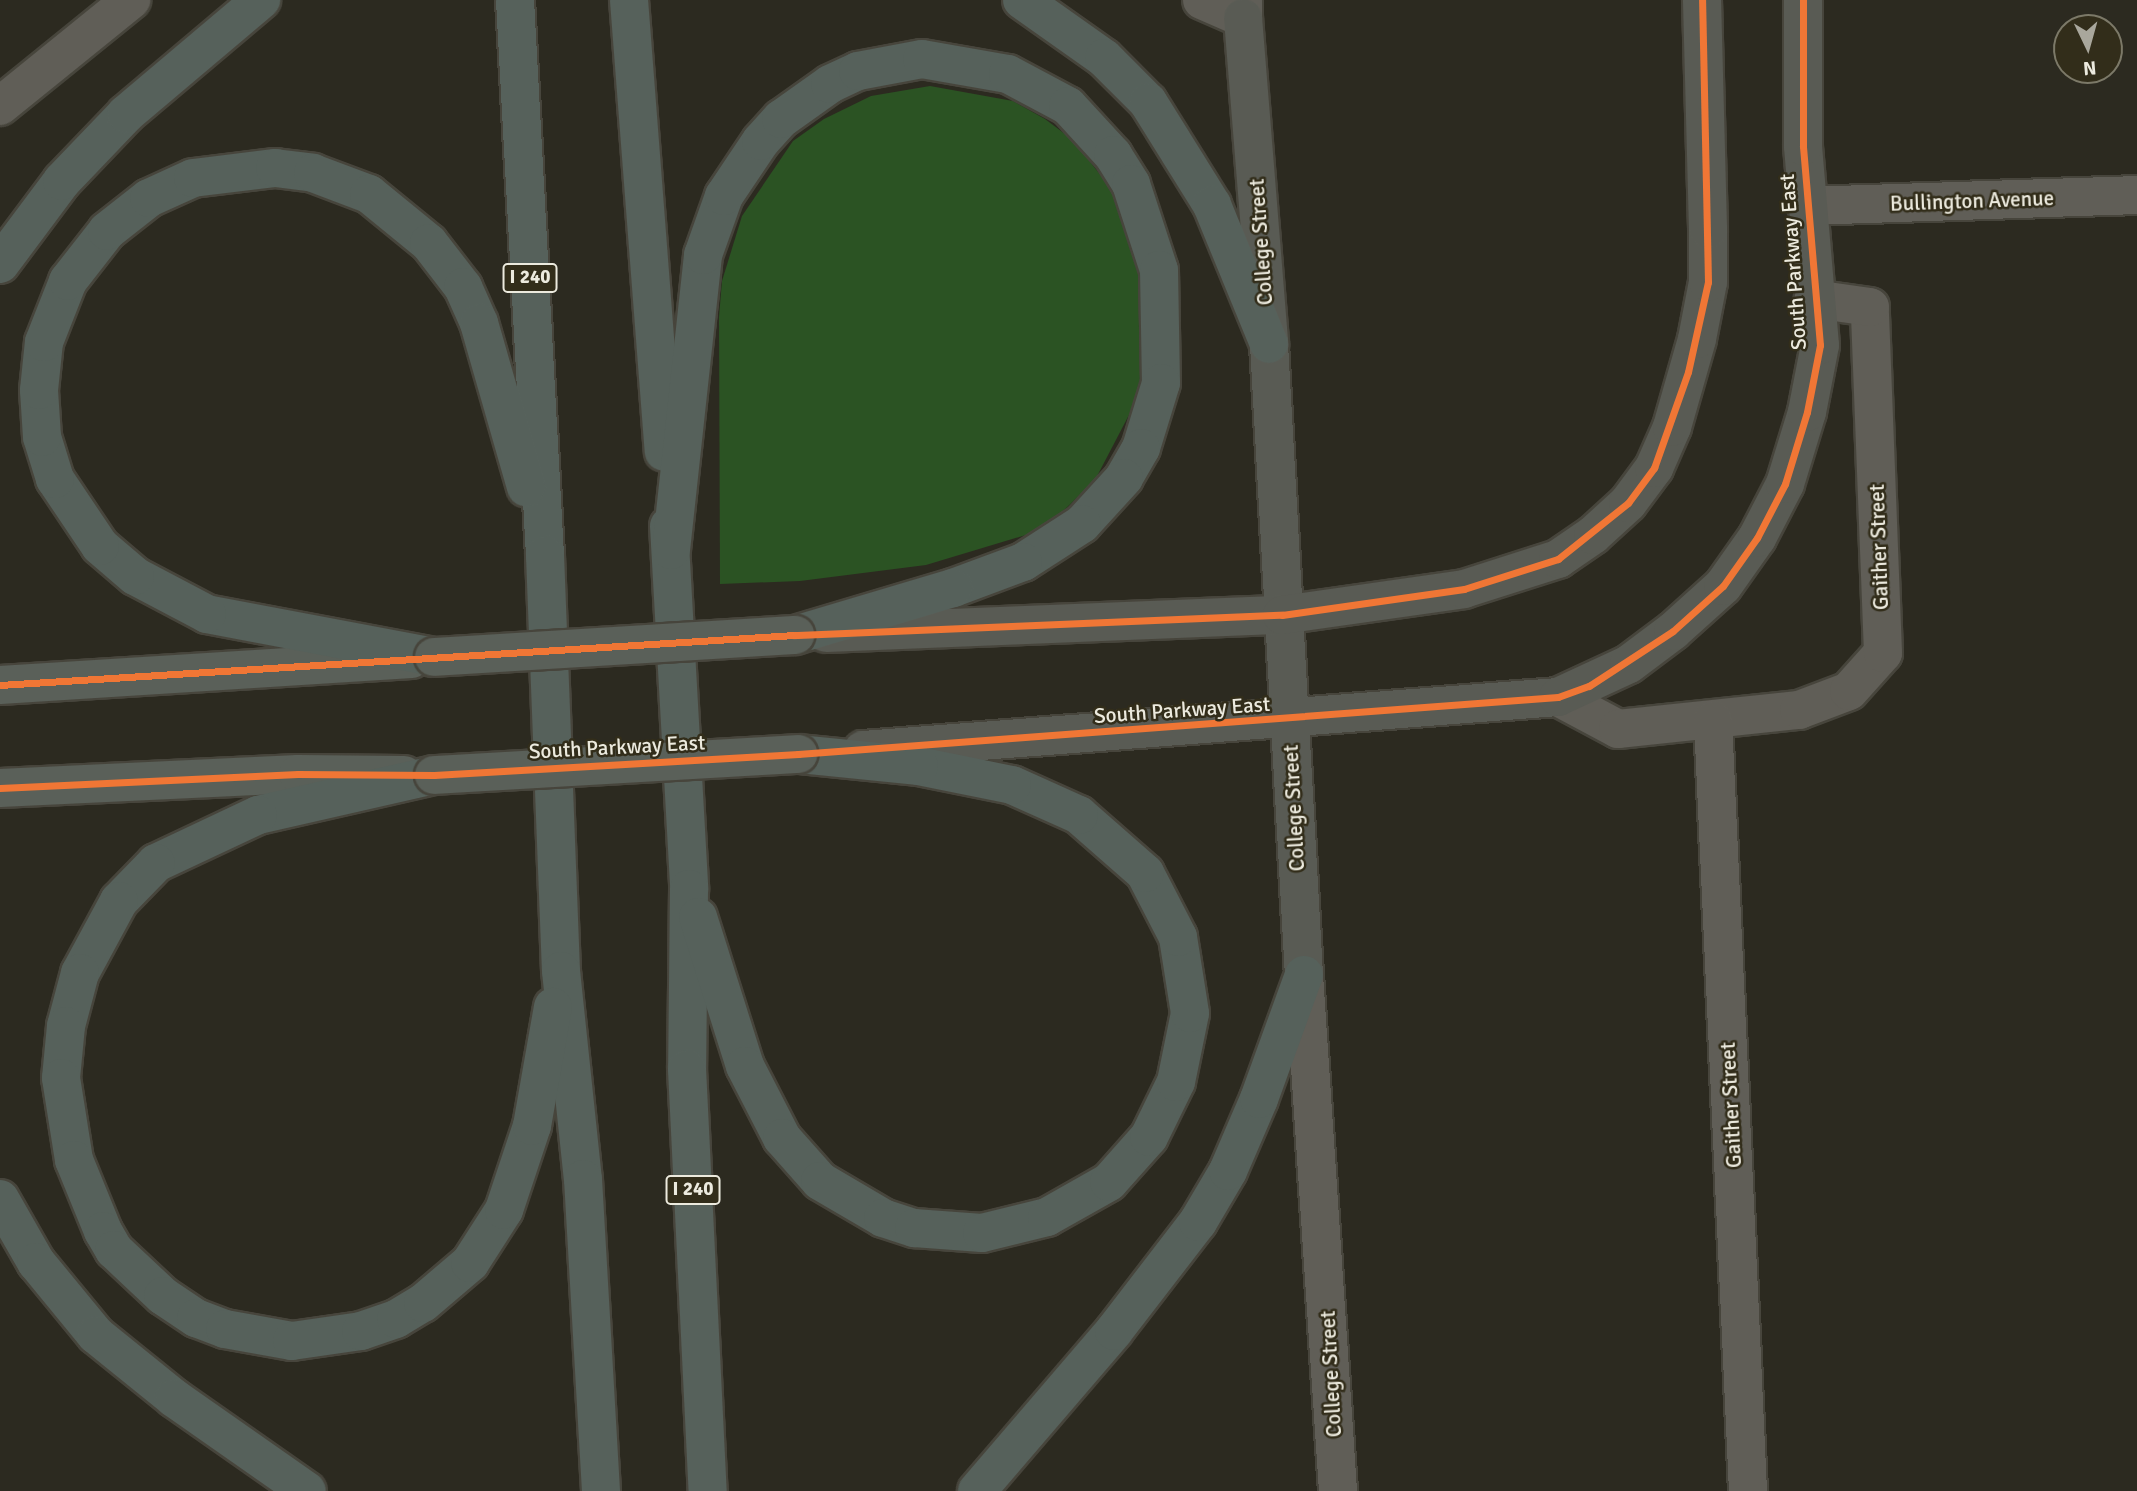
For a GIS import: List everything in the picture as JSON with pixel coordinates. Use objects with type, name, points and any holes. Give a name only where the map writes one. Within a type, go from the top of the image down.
[{"type":"highway","points":[[0,264],[62,181],[126,114],[261,0]]},
{"type":"highway","name":"I 240","points":[[515,0],[545,555],[561,971],[583,1180],[601,1491]]},
{"type":"highway","name":"I 240","points":[[629,0],[671,550],[689,889],[687,1069],[708,1491]]},
{"type":"highway","points":[[1022,0],[1104,58],[1148,102],[1212,205],[1269,344]]},
{"type":"highway","points":[[671,550],[703,255],[724,196],[761,141],[781,119],[830,84],[858,71],[922,59],[1008,74],[1068,107],[1091,128],[1131,184],[1159,271],[1161,383],[1141,448],[1124,478],[1089,517],[1023,562],[976,581],[795,635]]},
{"type":"highway","points":[[434,657],[207,614],[119,565],[82,526],[55,479],[42,438],[40,368],[59,299],[107,231],[174,185],[248,168],[313,173],[369,194],[397,213],[429,243],[463,287],[479,323],[545,555]]},
{"type":"highway","points":[[689,889],[761,1104],[800,1162],[859,1206],[883,1218],[926,1229],[982,1233],[1047,1217],[1109,1182],[1129,1161],[1167,1104],[1183,1059],[1190,1013],[1178,937],[1144,873],[1079,815],[1012,785],[919,766],[798,754]]},
{"type":"highway","points":[[434,775],[284,808],[217,832],[156,863],[103,924],[73,996],[61,1078],[80,1181],[114,1250],[155,1289],[196,1318],[262,1338],[292,1341],[361,1331],[423,1303],[470,1263],[504,1210],[531,1126],[561,971]]},
{"type":"highway","points":[[977,1491],[1114,1331],[1198,1222],[1228,1171],[1259,1099],[1304,975]]},
{"type":"highway","points":[[0,1199],[36,1262],[96,1335],[174,1398],[307,1491]]},
{"type":"main road","points":[[0,685],[795,635],[1282,615],[1464,589],[1558,559],[1628,503],[1654,468],[1688,372],[1707,282],[1702,0]]},
{"type":"main road","name":"South Parkway East","points":[[0,788],[298,774],[434,775],[798,754],[1290,720],[1558,697],[1629,664],[1673,631],[1723,586],[1757,538],[1785,484],[1807,412],[1820,345],[1802,146],[1803,0]]},
{"type":"main road","name":"College Street","points":[[1243,9],[1269,344],[1304,975]]},
{"type":"street","points":[[0,106],[131,0]]},
{"type":"street","points":[[1202,0],[1243,9]]},
{"type":"street","name":"Bullington Avenue","points":[[1807,206],[2137,195]]},
{"type":"street","name":"Gaither Street","points":[[1558,697],[1618,729],[1800,710],[1849,691],[1883,653],[1870,307],[1814,299]]},
{"type":"street","name":"Gaither Street","points":[[1713,720],[1748,1491]]},
{"type":"street","name":"College Street","points":[[1304,975],[1338,1491]]},
{"type":"green space","points":[[930,86],[1013,101],[1045,119],[1073,140],[1113,191],[1137,266],[1142,310],[1141,378],[1130,413],[1095,480],[1059,515],[1029,534],[926,565],[800,581],[720,584],[719,317],[722,281],[742,216],[793,141],[824,119],[871,96]]},
{"type":"cycle path","points":[[0,685],[795,635],[1282,615],[1464,589],[1558,559],[1628,503],[1654,468],[1688,372],[1708,282],[1702,0]]},
{"type":"cycle path","points":[[0,788],[298,774],[434,775],[798,754],[1558,697],[1589,686],[1673,631],[1723,586],[1757,538],[1785,484],[1807,412],[1820,345],[1803,146],[1803,0]]}]
